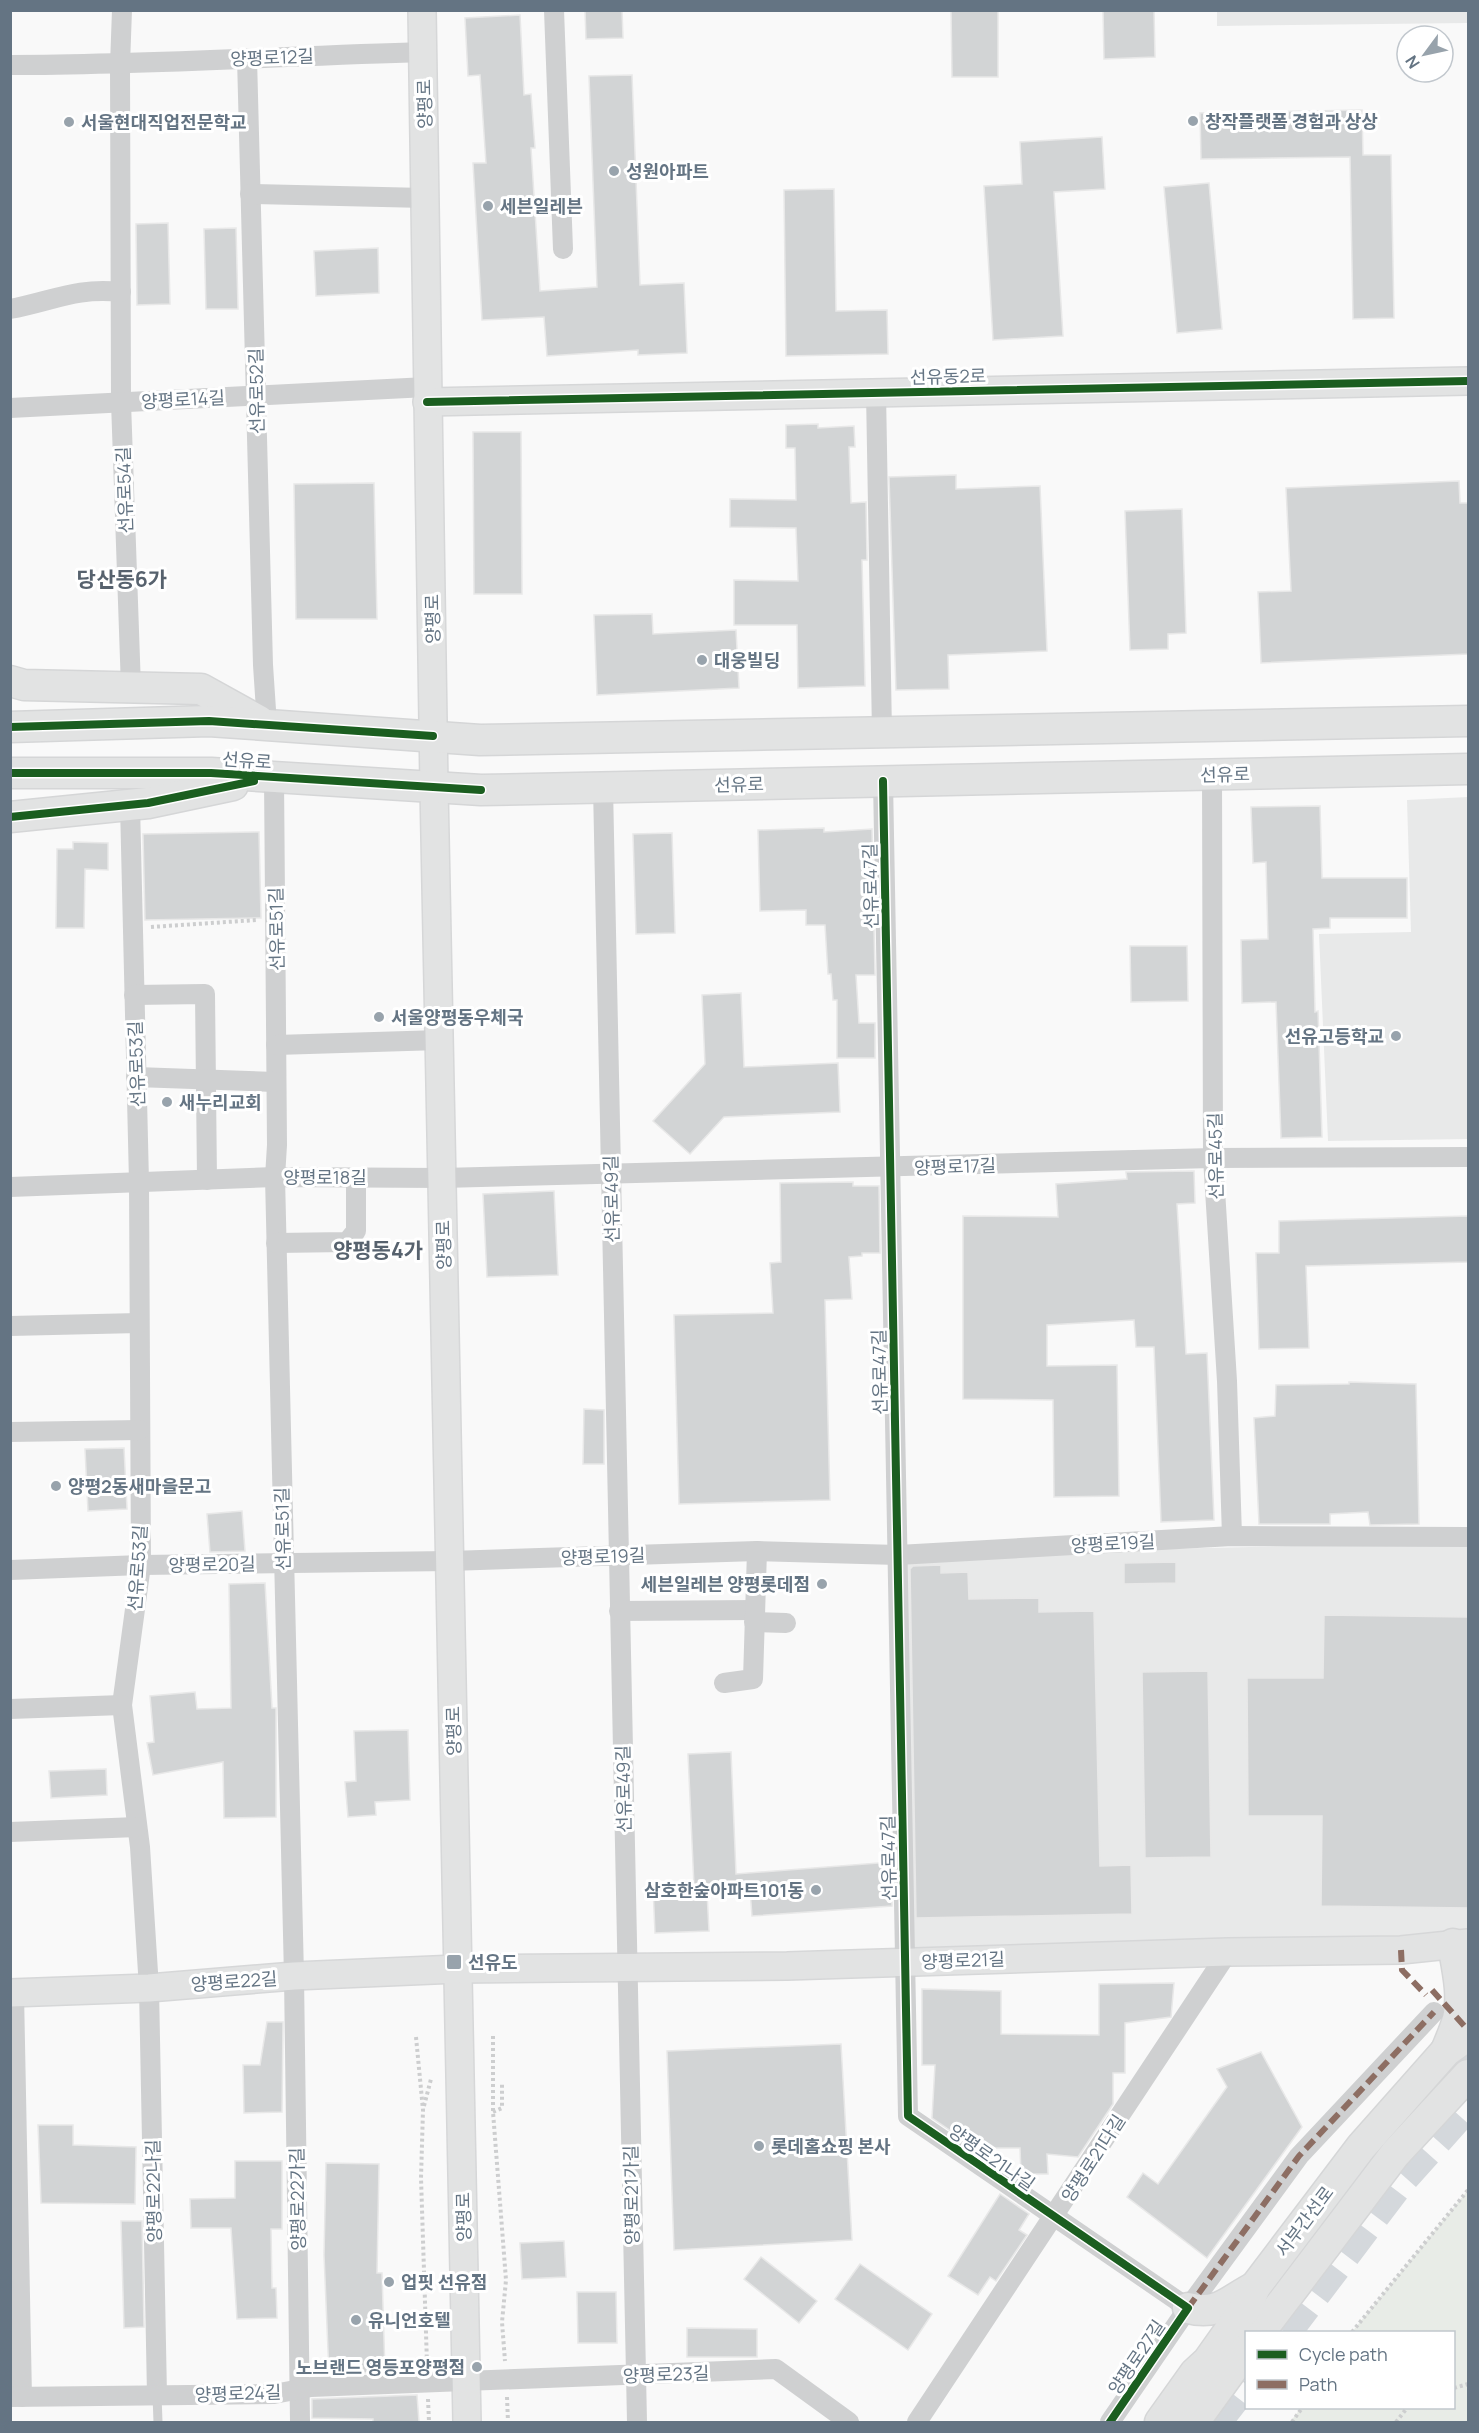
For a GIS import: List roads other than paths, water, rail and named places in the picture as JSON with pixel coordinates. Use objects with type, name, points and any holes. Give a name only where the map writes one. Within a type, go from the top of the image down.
[{"type":"main road","points":[[10,681],[24,685],[201,689],[267,725]]},
{"type":"main road","name":"선유로","points":[[10,727],[208,721],[480,740],[1468,721]]},
{"type":"main road","name":"선유로","points":[[10,773],[211,773],[481,790],[1468,769]]},
{"type":"main road","points":[[10,816],[130,805],[274,777]]},
{"type":"main road","points":[[1457,2043],[1461,1943]]},
{"type":"main road","name":"서부간선로","points":[[1160,2422],[1248,2306],[1255,2287],[1361,2147],[1457,2043]]},
{"type":"main road","name":"서부간선로","points":[[1261,2331],[1395,2154],[1468,2074]]},
{"type":"main road","points":[[1188,2308],[1204,2312],[1215,2310],[1255,2287]]},
{"type":"main road","points":[[1188,2308],[1196,2322],[1198,2332],[1199,2343],[1195,2373]]},
{"type":"main road","points":[[1194,2422],[1245,2351]]},
{"type":"street","points":[[120,65],[122,10]]},
{"type":"street","name":"양평로","points":[[422,10],[434,787],[467,2422]]},
{"type":"street","points":[[554,10],[563,249]]},
{"type":"street","name":"양평로12길","points":[[10,65],[120,65],[423,52]]},
{"type":"street","name":"선유로52길","points":[[247,58],[262,664],[267,725]]},
{"type":"street","name":"선유로54길","points":[[120,65],[121,402],[131,688]]},
{"type":"street","points":[[250,194],[425,198]]},
{"type":"street","points":[[10,309],[76,292],[97,289],[121,292]]},
{"type":"street","name":"선유동2로","points":[[427,394],[876,392],[1468,381]]},
{"type":"street","points":[[876,392],[882,733]]},
{"type":"street","name":"양평로14길","points":[[10,408],[256,396],[427,394]]},
{"type":"street","name":"선유로45길","points":[[1212,774],[1213,1158],[1227,1381],[1232,1536]]},
{"type":"street","name":"선유로51길","points":[[274,777],[276,1243],[294,1976]]},
{"type":"street","name":"선유로47길","points":[[883,782],[905,1962]]},
{"type":"street","name":"선유로49길","points":[[603,787],[627,1967]]},
{"type":"street","name":"선유로53길","points":[[130,805],[139,1182],[141,1565],[122,1705],[137,1827],[149,1988]]},
{"type":"street","points":[[134,995],[205,994],[207,1180]]},
{"type":"street","points":[[276,1045],[440,1040]]},
{"type":"street","points":[[136,1077],[275,1082]]},
{"type":"street","name":"양평로17길","points":[[442,1178],[1213,1158],[1468,1157]]},
{"type":"street","name":"양평로18길","points":[[10,1187],[275,1177],[442,1178]]},
{"type":"street","points":[[276,1243],[347,1242],[356,1230],[356,1178]]},
{"type":"street","points":[[10,1326],[140,1323]]},
{"type":"street","points":[[10,1432],[140,1430]]},
{"type":"street","name":"양평로19길","points":[[450,1561],[757,1551],[898,1555],[1232,1536],[1468,1537]]},
{"type":"street","points":[[724,1683],[753,1679],[757,1551]]},
{"type":"street","name":"양평로20길","points":[[10,1570],[141,1565],[450,1561]]},
{"type":"street","points":[[619,1611],[754,1616],[786,1623]]},
{"type":"street","points":[[10,1709],[122,1705]]},
{"type":"street","points":[[10,1832],[137,1827]]},
{"type":"street","name":"양평로21길","points":[[457,1970],[1401,1950],[1461,1943]]},
{"type":"street","name":"양평로21다길","points":[[916,2422],[1228,1952]]},
{"type":"street","name":"양평로21나길","points":[[905,1962],[908,2116],[1188,2308]]},
{"type":"street","name":"양평로21가길","points":[[627,1967],[637,2422]]},
{"type":"street","name":"양평로22길","points":[[12,1993],[149,1988],[294,1976],[457,1970]]},
{"type":"street","name":"양평로22가길","points":[[294,1976],[300,2422]]},
{"type":"street","name":"양평로22나길","points":[[149,1988],[157,2395]]},
{"type":"street","points":[[12,1993],[16,2397]]},
{"type":"street","name":"양평로27길","points":[[1110,2422],[1188,2308],[1299,2156],[1434,2012]]},
{"type":"street","name":"양평로23길","points":[[466,2380],[635,2376],[776,2369],[849,2422]]},
{"type":"street","name":"양평로24길","points":[[16,2397],[274,2394],[301,2388],[466,2380]]},
{"type":"lane","points":[[157,2395],[158,2422]]},
{"type":"tunnel","points":[[1329,2211],[1407,2117],[1468,2049]]},
{"type":"tunnel","points":[[1286,2331],[1401,2179],[1468,2104]]},
{"type":"tunnel","points":[[1215,2422],[1245,2383]]},
{"type":"place","name":"창작플랫폼 경험과 상상","points":[[1193,121]]},
{"type":"place","name":"서울현대직업전문학교","points":[[69,122]]},
{"type":"place","name":"성원아파트","points":[[614,171]]},
{"type":"place","name":"세븐일레븐","points":[[488,206]]},
{"type":"place","name":"대웅빌딩","points":[[702,660]]},
{"type":"place","name":"서울양평동우체국","points":[[379,1017]]},
{"type":"place","name":"선유고등학교","points":[[1396,1036]]},
{"type":"place","name":"새누리교회","points":[[167,1102]]},
{"type":"place","name":"양평2동새마을문고","points":[[56,1486]]},
{"type":"place","name":"세븐일레븐 양평롯데점","points":[[822,1584]]},
{"type":"place","name":"삼호한숲아파트101동","points":[[816,1890]]},
{"type":"place","name":"선유도","points":[[454,1962]]},
{"type":"place","name":"롯데홈쇼핑 본사","points":[[759,2146]]},
{"type":"place","name":"업핏 선유점","points":[[389,2282]]},
{"type":"place","name":"유니언호텔","points":[[356,2320]]},
{"type":"place","name":"노브랜드 영등포양평점","points":[[477,2367]]},
{"type":"district","name":"당산동6가","points":[[122,579]]},
{"type":"district","name":"양평동4가","points":[[378,1250]]}]
